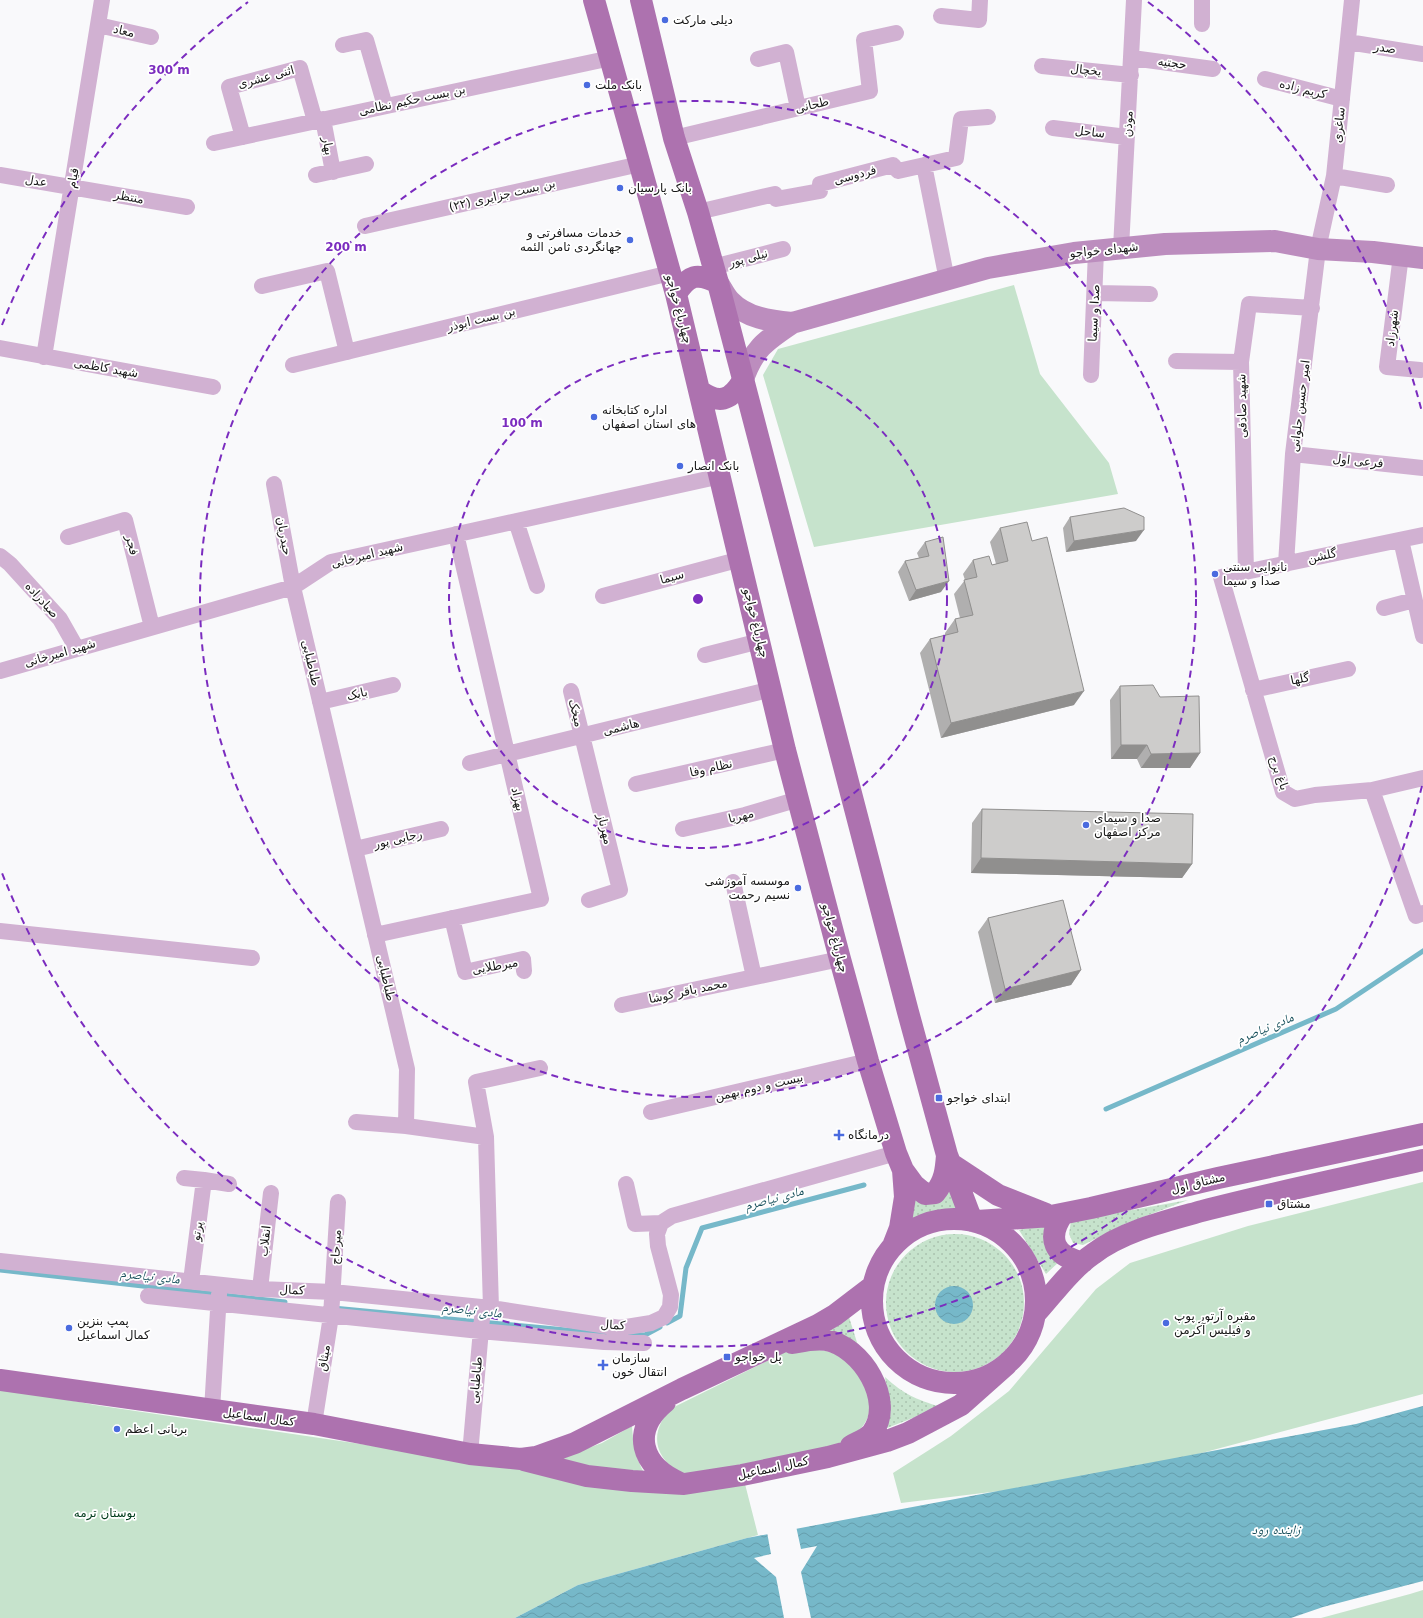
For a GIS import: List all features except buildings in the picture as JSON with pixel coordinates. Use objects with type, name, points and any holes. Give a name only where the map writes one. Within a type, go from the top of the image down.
[{"type":"main road","name":"چهارباغ خواجو","points":[[594,0],[676,294],[772,689],[785,750],[840,959],[868,1061],[900,1161],[904,1203],[900,1228],[893,1246]]},
{"type":"main road","points":[[642,0],[674,138],[698,212],[716,275],[742,382],[949,1159],[972,1221]]},
{"type":"main road","name":"شهدای خواجو","points":[[792,323],[988,268],[1096,250],[1165,244],[1275,241],[1318,249],[1423,258]]},
{"type":"main road","points":[[676,294],[684,281],[694,277],[716,275]]},
{"type":"main road","points":[[716,275],[731,302],[746,312],[767,320],[792,323]]},
{"type":"main road","points":[[700,391],[711,398],[725,398],[735,393],[742,382],[748,364],[756,352],[768,339],[792,323]]},
{"type":"main road","name":"مشتاق اول","points":[[972,1221],[1057,1215],[1111,1204],[1218,1178],[1423,1134]]},
{"type":"main road","points":[[900,1161],[914,1185],[925,1194],[935,1193],[941,1186],[949,1159]]},
{"type":"main road","points":[[949,1159],[998,1195],[1057,1215],[1054,1238],[1059,1251],[1070,1260],[1083,1262]]},
{"type":"main road","points":[[1036,1313],[1083,1262],[1110,1244],[1178,1218],[1245,1200],[1423,1160]]},
{"type":"main road","points":[[955,1219],[972,1221],[991,1228],[1008,1239],[1022,1254],[1032,1272],[1037,1292],[1036,1313],[1031,1332],[1021,1350],[1006,1365],[991,1375],[974,1381],[956,1384],[938,1382],[920,1376],[904,1367],[891,1355],[881,1339],[874,1323],[872,1305],[873,1286],[880,1264],[893,1246],[911,1232],[938,1221],[955,1219]]},
{"type":"main road","name":"کمال اسماعیل","points":[[0,1380],[314,1424],[470,1454],[518,1458],[536,1457],[574,1443],[836,1315],[873,1286]]},
{"type":"main road","points":[[773,1346],[810,1339],[826,1340],[854,1355],[866,1367],[874,1380],[880,1409],[876,1424],[871,1434],[862,1441],[828,1457]]},
{"type":"main road","name":"کمال اسماعیل","points":[[518,1458],[587,1476],[684,1484],[742,1475],[828,1457],[887,1441],[933,1422],[961,1405],[1006,1365]]},
{"type":"main road","points":[[682,1389],[655,1410],[648,1420],[644,1432],[645,1449],[657,1469],[666,1476],[684,1484]]},
{"type":"street","name":"قیام","points":[[44,357],[102,0]]},
{"type":"street","points":[[941,16],[979,20],[980,0]]},
{"type":"street","name":"موذن","points":[[1121,248],[1134,0]]},
{"type":"street","points":[[1202,0],[1202,24]]},
{"type":"street","name":"ساغری","points":[[1318,249],[1334,176],[1352,0]]},
{"type":"street","name":"معاد","points":[[98,25],[151,38]]},
{"type":"street","name":"طحانی","points":[[674,138],[870,90],[864,40],[896,33]]},
{"type":"street","points":[[343,45],[366,40],[385,106]]},
{"type":"street","name":"صدر","points":[[1348,42],[1423,54]]},
{"type":"street","points":[[758,59],[786,52],[798,108]]},
{"type":"street","name":"بن بست حکیم نظامی","points":[[214,143],[610,58]]},
{"type":"street","name":"حجتیه","points":[[1132,58],[1213,69]]},
{"type":"street","name":"یخچال","points":[[1042,66],[1131,75]]},
{"type":"street","name":"اثنی عشری","points":[[243,137],[229,87],[300,68],[319,120]]},
{"type":"street","name":"کریم زاده","points":[[1264,80],[1342,99]]},
{"type":"street","name":"فردوسی","points":[[698,212],[775,194],[776,199],[820,191],[820,184],[892,165],[898,171],[956,158],[961,119],[988,116]]},
{"type":"street","name":"بهار","points":[[319,120],[333,172]]},
{"type":"street","name":"ساحل","points":[[1053,128],[1127,137]]},
{"type":"street","name":"بهار","points":[[316,175],[366,164]]},
{"type":"street","name":"بن بست جزایری (۲۲)","points":[[364,226],[640,164]]},
{"type":"street","points":[[924,165],[946,280]]},
{"type":"street","name":"عدل","points":[[0,175],[71,187]]},
{"type":"street","points":[[1334,176],[1387,185]]},
{"type":"street","name":"منتظر","points":[[71,187],[187,207]]},
{"type":"street","name":"نیلی پور","points":[[716,275],[783,249]]},
{"type":"street","name":"امیر حسین حلوانی","points":[[1286,564],[1293,454],[1318,249]]},
{"type":"street","name":"صدا و سیما","points":[[1091,376],[1096,293],[1096,250]]},
{"type":"street","name":"شهرزاد","points":[[1401,255],[1387,367],[1420,370]]},
{"type":"street","points":[[262,286],[327,271],[347,352]]},
{"type":"street","name":"بن بست ابوذر","points":[[293,365],[670,273]]},
{"type":"street","points":[[1096,293],[1150,294]]},
{"type":"street","name":"شهید صادقی","points":[[1246,572],[1241,362],[1249,304],[1312,308]]},
{"type":"street","name":"شهید کاظمی","points":[[0,348],[213,387]]},
{"type":"street","points":[[1176,361],[1241,362]]},
{"type":"street","name":"فرعی اول","points":[[1293,454],[1423,468]]},
{"type":"street","name":"شهید امیرخانی","points":[[0,671],[293,587],[331,562],[721,476]]},
{"type":"street","name":"حیدریان","points":[[274,484],[293,587]]},
{"type":"street","name":"فجر","points":[[68,537],[125,520],[152,627]]},
{"type":"street","points":[[516,521],[537,586]]},
{"type":"street","name":"بهزاد","points":[[375,934],[541,899],[456,534]]},
{"type":"street","name":"گلشن","points":[[1221,577],[1423,535]]},
{"type":"street","points":[[1401,540],[1423,636]]},
{"type":"street","name":"صیادزاده","points":[[0,556],[10,564],[60,619],[77,648]]},
{"type":"street","name":"سیما","points":[[603,596],[740,559]]},
{"type":"street","name":"باغ برج","points":[[1221,577],[1283,792],[1295,799],[1315,795],[1372,790],[1423,778]]},
{"type":"street","name":"طباطبایی","points":[[293,587],[407,1069],[406,1126]]},
{"type":"street","points":[[1384,608],[1414,600]]},
{"type":"street","points":[[705,655],[760,641]]},
{"type":"street","name":"گلها","points":[[1253,690],[1348,669]]},
{"type":"street","name":"بابک","points":[[320,702],[393,685]]},
{"type":"street","name":"هاشمی","points":[[470,763],[772,689]]},
{"type":"street","name":"میخک","points":[[571,691],[582,736]]},
{"type":"street","name":"مهرناز","points":[[582,736],[620,890],[589,900]]},
{"type":"street","name":"نظام وفا","points":[[636,784],[785,750]]},
{"type":"street","points":[[1372,790],[1416,916],[1423,913]]},
{"type":"street","name":"مهریا","points":[[682,829],[745,815],[799,799]]},
{"type":"street","name":"رجایی پور","points":[[355,849],[441,829]]},
{"type":"street","points":[[733,882],[754,977]]},
{"type":"street","name":"میرطلایی","points":[[452,918],[465,972],[523,959],[524,971]]},
{"type":"street","points":[[0,931],[252,958]]},
{"type":"street","name":"محمد باقر کوشا","points":[[622,1005],[840,959]]},
{"type":"street","name":"بیست و دوم بهمن","points":[[650,1112],[868,1061]]},
{"type":"street","name":"طباطبایی","points":[[470,1454],[480,1331],[487,1307],[486,1137],[476,1082],[540,1068]]},
{"type":"street","points":[[356,1122],[406,1126],[486,1137]]},
{"type":"street","points":[[626,1184],[635,1224],[661,1223],[680,1214],[900,1161]]},
{"type":"street","points":[[184,1178],[229,1184]]},
{"type":"street","name":"پرتو","points":[[191,1281],[204,1180]]},
{"type":"street","name":"انقلاب","points":[[260,1289],[270,1193]]},
{"type":"street","name":"میرحاج","points":[[333,1292],[338,1202]]},
{"type":"street","name":"کمال","points":[[0,1261],[260,1289],[333,1292],[487,1307],[620,1328],[650,1323],[664,1317],[670,1307],[671,1295],[658,1246],[657,1234],[661,1223]]},
{"type":"street","points":[[212,1410],[220,1284]]},
{"type":"street","name":"میثاق","points":[[314,1424],[331,1316],[333,1292]]},
{"type":"street","points":[[148,1296],[218,1305],[480,1331],[604,1342],[644,1343]]},
{"type":"green space","points":[[1014,285],[1040,374],[1109,463],[1118,494],[814,547],[763,375],[778,349]]},
{"type":"green space","points":[[1423,1182],[1423,1394],[1108,1478],[901,1503],[893,1473],[951,1436],[1009,1391],[1096,1289],[1130,1263],[1248,1226]]},
{"type":"green space","points":[[951,1185],[965,1214],[940,1215],[919,1221],[904,1229],[912,1194]]},
{"type":"green space","points":[[1188,1200],[1125,1224],[1083,1245],[1073,1243],[1069,1234],[1071,1221]]},
{"type":"green space","points":[[1049,1224],[1061,1260],[1046,1274],[1019,1230]]},
{"type":"green space","points":[[948,1234],[962,1234],[988,1242],[1004,1254],[1016,1270],[1019,1277],[1023,1290],[1023,1316],[1019,1329],[1016,1336],[1004,1352],[988,1364],[981,1367],[962,1372],[948,1372],[922,1364],[906,1352],[894,1336],[891,1329],[886,1310],[886,1296],[894,1270],[906,1254],[922,1242],[929,1239]]},
{"type":"green space","points":[[849,1317],[860,1352],[828,1331]]},
{"type":"green space","points":[[801,1349],[821,1350],[835,1354],[846,1361],[859,1376],[864,1384],[870,1403],[866,1421],[857,1432],[838,1445],[698,1473],[681,1474],[671,1468],[658,1447],[657,1440],[660,1426],[672,1408],[787,1351]]},
{"type":"green space","points":[[885,1377],[911,1396],[941,1407],[887,1428],[888,1400]]},
{"type":"green space","name":"بوستان ترمه","points":[[0,1387],[95,1405],[408,1451],[745,1484],[758,1535],[578,1585],[515,1618],[0,1618]]},
{"type":"green space","points":[[632,1426],[635,1450],[644,1473],[547,1463],[602,1443]]},
{"type":"green space","points":[[1423,1590],[1423,1618],[1321,1618],[1410,1594]]},
{"type":"water","points":[[950,1286],[958,1286],[968,1291],[972,1298],[972,1312],[968,1319],[958,1324],[950,1324],[940,1319],[938,1316],[935,1309],[935,1301],[940,1291],[943,1289]]},
{"type":"water","name":"زاینده رود","points":[[1423,1406],[1423,1581],[1323,1607],[1291,1618],[515,1618],[578,1585],[747,1538],[1356,1424]]},
{"type":"pier","points":[[796,1526],[801,1549],[817,1546],[801,1572],[811,1618],[784,1618],[776,1577],[754,1558],[771,1554],[767,1532]]},
{"type":"waterway","name":"مادی نیاصرم","points":[[1106,1109],[1336,1009],[1423,951]]},
{"type":"waterway","name":"مادی نیاصرم","points":[[667,1323],[680,1316],[686,1268],[702,1228],[864,1185]]},
{"type":"waterway","name":"مادی نیاصرم","points":[[0,1270],[285,1302]]},
{"type":"waterway","name":"مادی نیاصرم","points":[[333,1308],[608,1334]]},
{"type":"waterway","name":"مادی نیاصرم","points":[[624,1334],[645,1335],[660,1327]]},
{"type":"place","name":"دیلی مارکت","points":[[665,20]]},
{"type":"place","name":"بانک ملت","points":[[587,85]]},
{"type":"place","name":"بانک پارسیان","points":[[620,188]]},
{"type":"place","name":"خدمات مسافرتی و جهانگردی ثامن الئمه","points":[[630,240]]},
{"type":"place","name":"اداره کتابخانه های استان اصفهان","points":[[594,417]]},
{"type":"place","name":"بانک انصار","points":[[680,466]]},
{"type":"place","name":"نانوایی سنتی صدا و سیما","points":[[1215,574]]},
{"type":"place","name":"صدا و سیمای مرکز اصفهان","points":[[1086,825]]},
{"type":"place","name":"موسسه آموزشی نسیم رحمت","points":[[798,888]]},
{"type":"place","name":"ابتدای خواجو","points":[[939,1098]]},
{"type":"place","name":"درمانگاه","points":[[839,1135]]},
{"type":"place","name":"مشتاق","points":[[1269,1204]]},
{"type":"place","name":"مقبره آرتور پوپ و فیلیس آکرمن","points":[[1166,1323]]},
{"type":"place","name":"پمپ بنزین کمال اسماعیل","points":[[69,1328]]},
{"type":"place","name":"پل خواجو","points":[[727,1357]]},
{"type":"place","name":"سازمان انتقال خون","points":[[603,1365]]},
{"type":"place","name":"بریانی اعظم","points":[[117,1429]]}]
